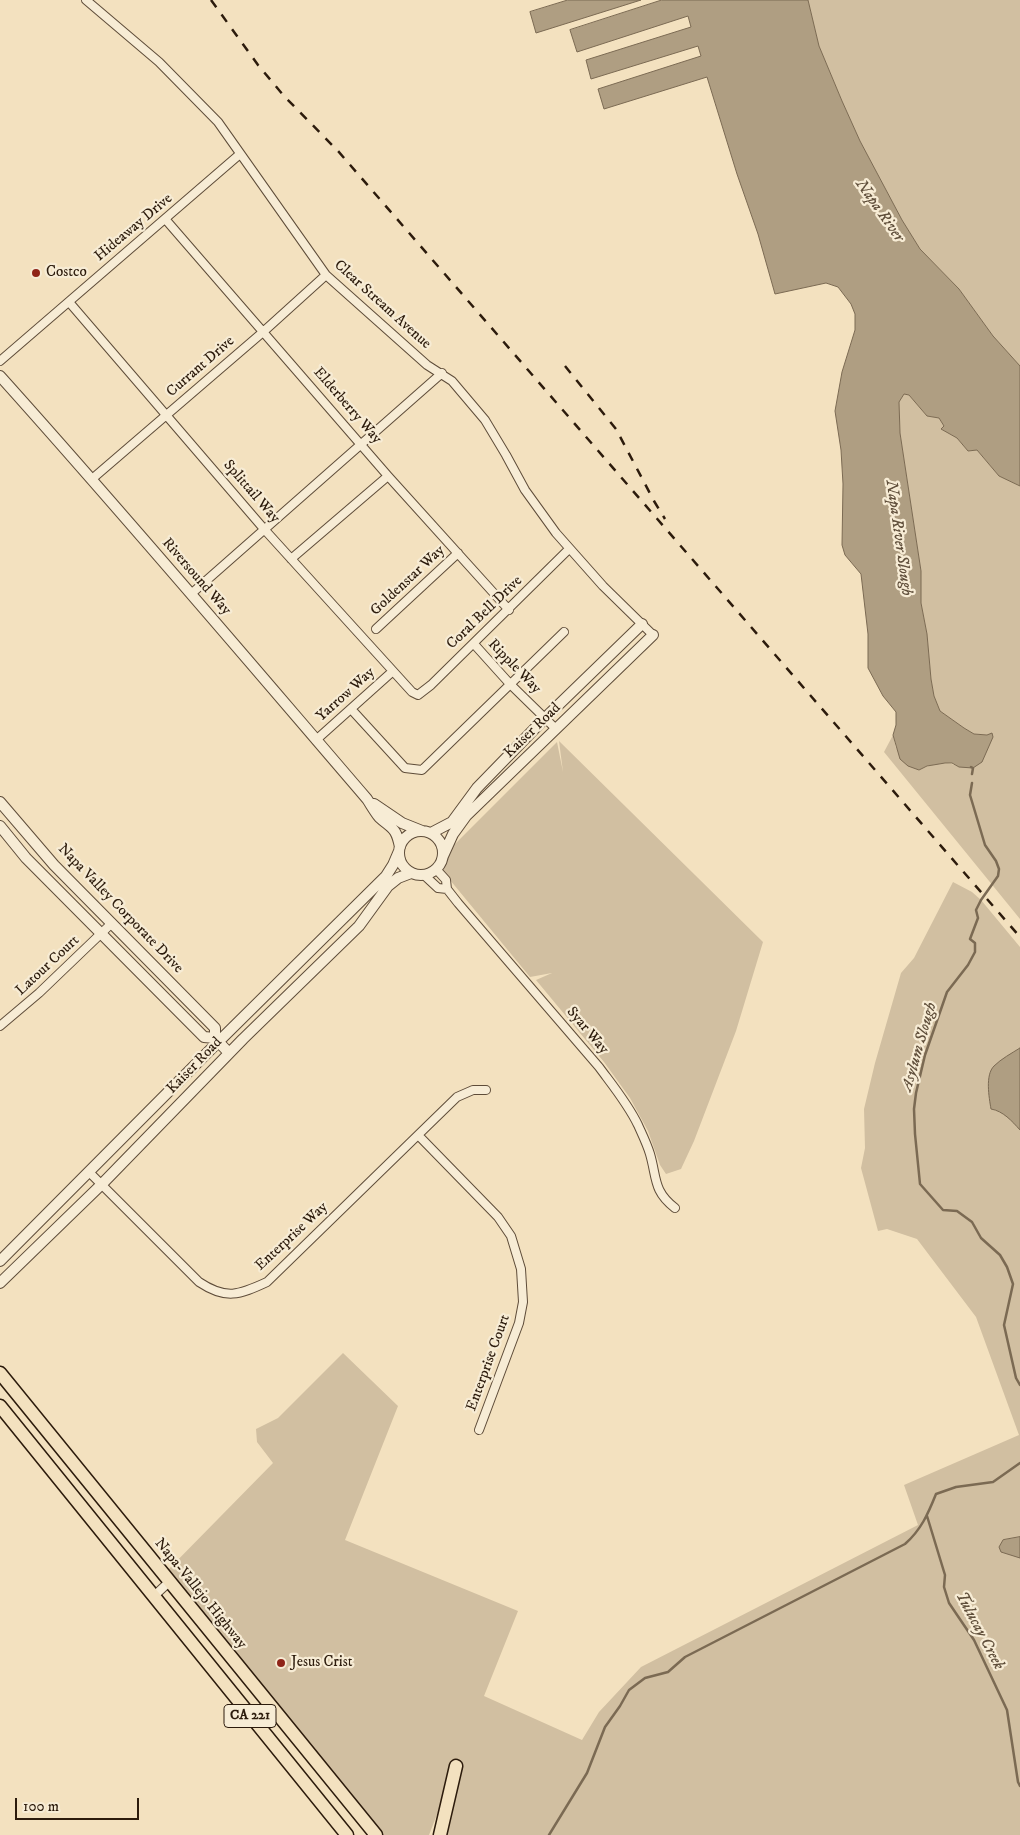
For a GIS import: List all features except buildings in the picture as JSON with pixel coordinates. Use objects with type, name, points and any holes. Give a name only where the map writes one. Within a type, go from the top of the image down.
[{"type":"main road","name":"Napa-Vallejo Highway","points":[[0,1373],[376,1835]]},
{"type":"main road","name":"CA 221","points":[[0,1406],[347,1835]]},
{"type":"main road","points":[[440,1835],[456,1766]]},
{"type":"street","name":"Clear Stream Avenue","points":[[86,0],[159,62],[218,122],[326,275],[427,365],[452,381],[485,420],[525,490],[542,515],[569,549],[653,635]]},
{"type":"street","name":"Hideaway Drive","points":[[0,361],[166,220],[240,154]]},
{"type":"street","name":"Elderberry Way","points":[[166,220],[388,476],[509,610]]},
{"type":"street","name":"Currant Drive","points":[[92,479],[263,332],[326,275]]},
{"type":"street","name":"Splittail Way","points":[[69,302],[264,529],[412,692],[418,695]]},
{"type":"street","points":[[192,594],[442,373]]},
{"type":"street","name":"Riversound Way","points":[[0,376],[192,594],[380,817],[392,827],[398,836],[400,849]]},
{"type":"street","points":[[291,559],[388,476]]},
{"type":"street","name":"Coral Bell Drive","points":[[418,695],[474,644],[569,549]]},
{"type":"street","name":"Goldenstar Way","points":[[376,629],[458,553]]},
{"type":"street","name":"Kaiser Road","points":[[427,832],[452,822],[477,788],[545,718],[642,624]]},
{"type":"street","points":[[351,709],[405,768],[422,770],[564,632]]},
{"type":"street","name":"Kaiser Road","points":[[443,856],[453,834],[466,816],[653,635]]},
{"type":"street","name":"Ripple Way","points":[[474,644],[510,684],[556,729]]},
{"type":"street","name":"Yarrow Way","points":[[316,740],[393,671]]},
{"type":"street","name":"Riversound Way","points":[[367,800],[402,823],[427,832]]},
{"type":"street","name":"Napa Valley Corporate Drive","points":[[0,802],[54,865],[215,1028],[217,1040],[229,1053]]},
{"type":"street","name":"Napa Valley Corporate Drive","points":[[0,826],[26,858],[204,1037],[217,1040]]},
{"type":"street","points":[[427,832],[442,844],[443,856],[441,863],[436,869],[424,875],[411,873],[402,864],[400,849],[408,835],[427,832]]},
{"type":"street","name":"Kaiser Road","points":[[0,1261],[217,1040],[386,876],[400,849]]},
{"type":"street","name":"Syar Way","points":[[436,869],[446,880],[447,889],[485,936],[599,1067],[629,1108],[650,1154],[658,1191],[675,1208]]},
{"type":"street","name":"Kaiser Road","points":[[0,1283],[102,1184],[229,1053],[359,926],[388,886],[398,878],[411,873]]},
{"type":"street","name":"Syar Way","points":[[424,875],[438,888],[447,889]]},
{"type":"street","name":"Latour Court","points":[[0,1026],[39,993],[112,923]]},
{"type":"street","name":"Enterprise Way","points":[[89,1172],[199,1282],[217,1292],[244,1293],[267,1282],[458,1096],[472,1090],[486,1090]]},
{"type":"street","name":"Enterprise Court","points":[[418,1135],[498,1217],[511,1236],[521,1269],[522,1312],[479,1430]]},
{"type":"street","points":[[154,1596],[169,1582]]},
{"type":"shaded area","points":[[808,0],[1020,0],[1020,366],[993,336],[959,289],[920,249],[902,220],[860,141],[842,101],[819,46]]},
{"type":"shaded area","points":[[904,394],[909,395],[927,416],[939,418],[944,426],[942,429],[957,438],[968,451],[977,450],[999,476],[1020,486],[1020,919],[884,752],[893,735],[896,748],[919,770],[939,764],[959,767],[988,735],[974,734],[940,711],[934,696],[927,634],[921,603],[921,571],[900,433],[899,402]]},
{"type":"shaded area","points":[[559,741],[763,942],[736,1031],[694,1141],[681,1169],[666,1174],[660,1165],[648,1131],[630,1098],[604,1062],[536,980],[552,973],[530,977],[436,863],[557,742],[563,772]]},
{"type":"shaded area","points":[[953,882],[972,892],[981,900],[1020,947],[1020,1835],[440,1835],[454,1771],[429,1835],[376,1835],[163,1575],[273,1463],[257,1442],[256,1429],[278,1418],[343,1353],[398,1406],[345,1540],[518,1611],[484,1696],[582,1740],[599,1712],[641,1667],[918,1525],[904,1485],[1019,1435],[976,1317],[917,1239],[887,1229],[878,1231],[861,1168],[865,1148],[864,1109],[901,973],[914,958]]},
{"type":"water","points":[[568,0],[641,0],[536,33],[530,12]]},
{"type":"water","name":"Napa River","points":[[662,0],[808,0],[819,46],[842,101],[860,141],[902,220],[920,249],[959,289],[993,336],[1020,366],[1020,486],[999,476],[977,450],[968,451],[957,438],[941,429],[944,426],[939,418],[927,416],[909,395],[904,394],[899,402],[900,433],[921,571],[921,603],[927,634],[934,696],[940,711],[964,728],[974,734],[987,735],[992,733],[993,737],[982,762],[973,768],[945,763],[927,766],[919,770],[908,766],[900,759],[893,735],[896,725],[896,712],[883,696],[868,668],[868,634],[861,574],[845,555],[842,545],[843,484],[841,450],[835,411],[842,372],[855,330],[855,314],[851,304],[838,287],[826,283],[775,294],[758,234],[707,77],[604,109],[598,89],[701,56],[698,46],[591,79],[586,60],[691,27],[688,16],[577,52],[570,30]]},
{"type":"water","points":[[1020,1048],[1020,1130],[1003,1114],[991,1109],[988,1086],[989,1075],[994,1066]]},
{"type":"water","points":[[1020,1537],[1020,1558],[1001,1552],[999,1547],[1003,1540]]},
{"type":"waterway","name":"Napa River Slough","points":[[971,767],[973,768],[972,774]]},
{"type":"waterway","name":"Asylum Slough","points":[[972,783],[970,795],[985,845],[999,869],[998,876],[976,910],[978,918],[970,939],[975,943],[975,952],[968,965],[947,992],[925,1055],[916,1093],[914,1109],[915,1134],[920,1184],[943,1210],[957,1211],[972,1222],[981,1238],[1000,1255],[1007,1267],[1013,1284],[1004,1325],[1016,1378],[1020,1385]]},
{"type":"waterway","points":[[549,1835],[587,1773],[605,1727],[629,1690],[645,1678],[668,1672],[685,1657],[905,1544],[924,1521],[936,1494],[956,1487],[993,1482],[1020,1463]]},
{"type":"waterway","name":"Tulucay Creek","points":[[927,1516],[945,1575],[944,1587],[949,1603],[974,1640],[1007,1710],[1020,1786]]},
{"type":"railway","points":[[211,0],[258,65],[284,96],[338,151],[1020,937]]},
{"type":"railway","points":[[565,366],[616,429],[665,519]]},
{"type":"place","name":"Costco","points":[[36,273]]},
{"type":"place","name":"Jesus Crist","points":[[281,1663]]}]
